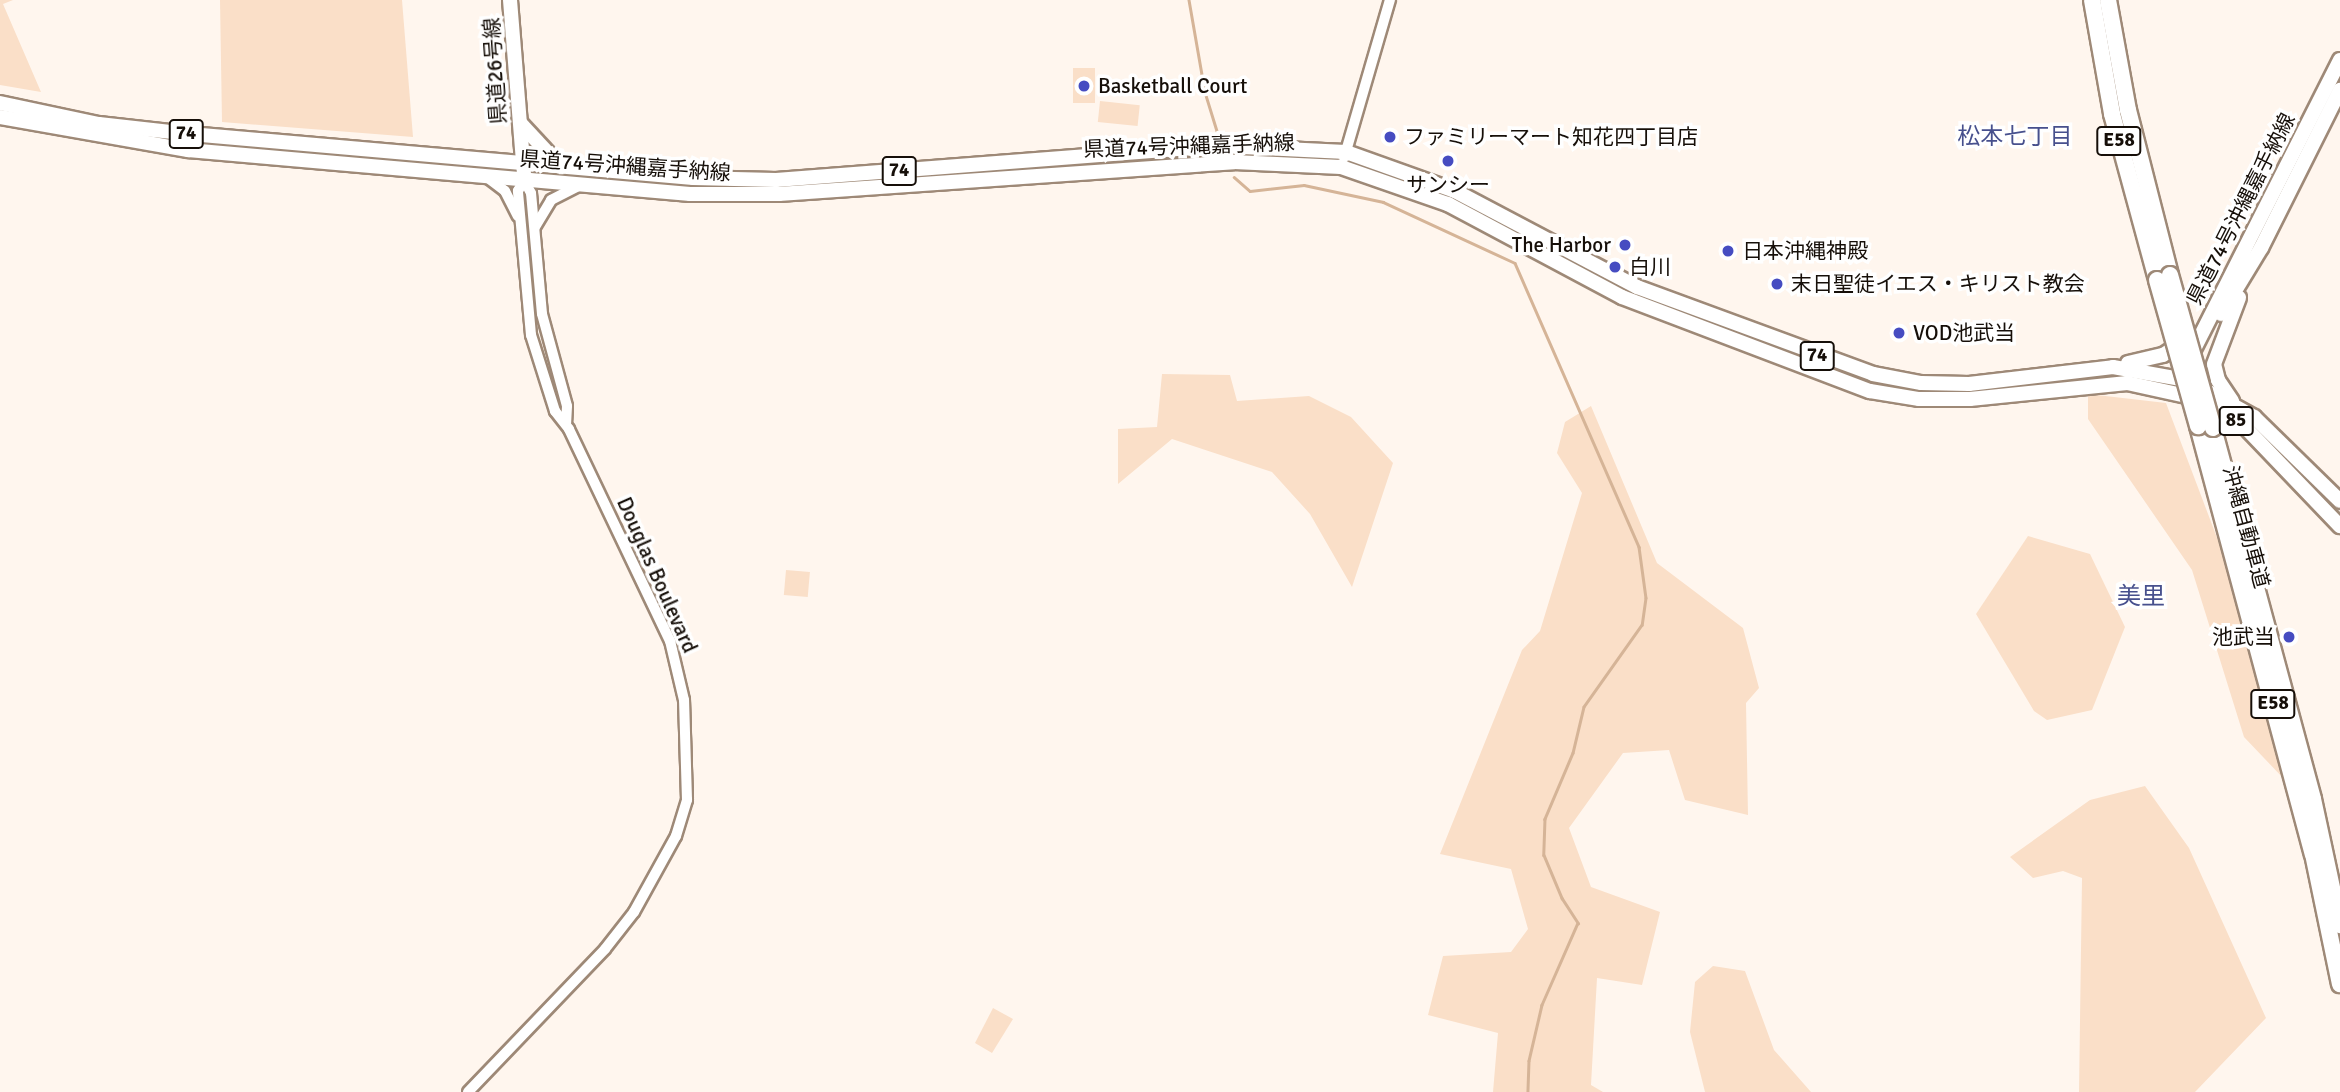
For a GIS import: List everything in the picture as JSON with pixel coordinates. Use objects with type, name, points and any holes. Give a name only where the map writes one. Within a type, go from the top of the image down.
[{"type":"highway","name":"沖縄自動車道","points":[[2092,0],[2112,114],[2163,277],[2313,799],[2340,925]]},
{"type":"highway","name":"沖縄自動車道","points":[[2108,0],[2163,277]]},
{"type":"highway","name":"沖縄自動車道","points":[[2206,427],[2313,855],[2340,984]]},
{"type":"main road","name":"県道26号線","points":[[510,0],[524,173]]},
{"type":"main road","name":"県道74号沖縄嘉手納線","points":[[524,173],[582,183],[690,194],[766,194],[1137,166],[1234,162],[1341,167],[1448,204],[1622,297],[1870,391],[1919,399],[1970,399],[2102,382],[2144,384],[2178,393],[2216,304],[2340,60]]},
{"type":"main road","name":"県道74号沖縄嘉手納線","points":[[2184,378],[2261,248],[2340,90]]},
{"type":"main road","name":"74","points":[[0,103],[99,124],[374,152],[524,173]]},
{"type":"main road","name":"県道74号沖縄嘉手納線","points":[[0,117],[119,141],[488,178],[563,169],[776,180],[1222,146],[1346,152],[1455,191],[1637,287],[1873,374],[1921,383],[1969,384],[2113,367],[2184,378]]},
{"type":"main road","points":[[520,123],[542,152],[563,169]]},
{"type":"main road","points":[[2233,402],[2217,380],[2215,354],[2261,248]]},
{"type":"main road","points":[[2113,367],[2174,349],[2216,304]]},
{"type":"main road","name":"85","points":[[2184,378],[2233,402],[2274,434],[2340,501]]},
{"type":"main road","name":"85","points":[[2178,393],[2244,426],[2340,526]]},
{"type":"street","points":[[1341,167],[1390,0]]},
{"type":"street","name":"Douglas Boulevard","points":[[468,1092],[605,949],[634,912],[676,836],[687,800],[684,700],[670,641],[567,426],[549,398],[530,335],[518,191],[524,173]]},
{"type":"street","name":"Douglas Boulevard","points":[[524,173],[531,193],[542,314],[567,406],[567,426]]},
{"type":"street","name":"Douglas Boulevard","points":[[488,178],[505,191],[520,218]]},
{"type":"street","points":[[534,228],[551,200],[582,183]]},
{"type":"shaded area","points":[[0,0],[13,0],[3,4],[41,92],[0,85]]},
{"type":"shaded area","points":[[220,0],[402,0],[413,137],[222,122]]},
{"type":"shaded area","name":"Basketball Court","points":[[1073,68],[1095,68],[1095,103],[1073,103]]},
{"type":"shaded area","points":[[1100,101],[1140,105],[1138,126],[1098,122]]},
{"type":"shaded area","points":[[1162,374],[1230,375],[1237,401],[1309,396],[1351,417],[1393,463],[1352,587],[1310,514],[1272,472],[1172,439],[1118,484],[1118,429],[1157,427]]},
{"type":"shaded area","points":[[2088,394],[2166,403],[2233,580],[2284,779],[2244,737],[2192,570],[2088,419]]},
{"type":"shaded area","points":[[1591,406],[1657,563],[1743,628],[1759,688],[1746,703],[1748,815],[1685,800],[1669,750],[1623,753],[1569,828],[1591,887],[1660,912],[1642,985],[1597,978],[1591,1085],[1603,1092],[1493,1092],[1498,1033],[1428,1015],[1443,956],[1511,952],[1528,929],[1511,869],[1440,854],[1522,650],[1540,631],[1582,493],[1557,453],[1565,422]]},
{"type":"shaded area","points":[[2028,536],[2090,554],[2125,627],[2092,710],[2047,720],[2034,711],[1976,614]]},
{"type":"shaded area","points":[[786,570],[810,572],[808,597],[784,595]]},
{"type":"shaded area","points":[[2145,786],[2189,848],[2266,1018],[2195,1092],[2079,1092],[2082,878],[2063,871],[2033,878],[2010,857],[2090,800]]},
{"type":"shaded area","points":[[1713,966],[1745,971],[1774,1050],[1811,1092],[1705,1092],[1690,1032],[1695,982]]},
{"type":"shaded area","points":[[993,1008],[1013,1019],[992,1053],[975,1043]]},
{"type":"waterway","points":[[1189,0],[1205,92],[1217,131]]},
{"type":"waterway","points":[[1234,177],[1250,191],[1304,185],[1383,202],[1515,263],[1639,547],[1646,598],[1642,625],[1584,707],[1573,753],[1545,819],[1544,855],[1562,898],[1578,923],[1542,1005],[1529,1061],[1528,1092]]},
{"type":"place","name":"Basketball Court","points":[[1084,86]]},
{"type":"place","name":"ファミリーマート知花四丁目店","points":[[1390,137]]},
{"type":"place","name":"サンシー","points":[[1448,161]]},
{"type":"place","name":"The Harbor","points":[[1625,245]]},
{"type":"place","name":"日本沖縄神殿","points":[[1728,251]]},
{"type":"place","name":"白川","points":[[1615,267]]},
{"type":"place","name":"末日聖徒イエス・キリスト教会","points":[[1777,284]]},
{"type":"place","name":"VOD池武当","points":[[1899,333]]},
{"type":"place","name":"池武当","points":[[2289,637]]},
{"type":"district","name":"松本七丁目","points":[[2015,137]]},
{"type":"district","name":"美里","points":[[2141,597]]}]
